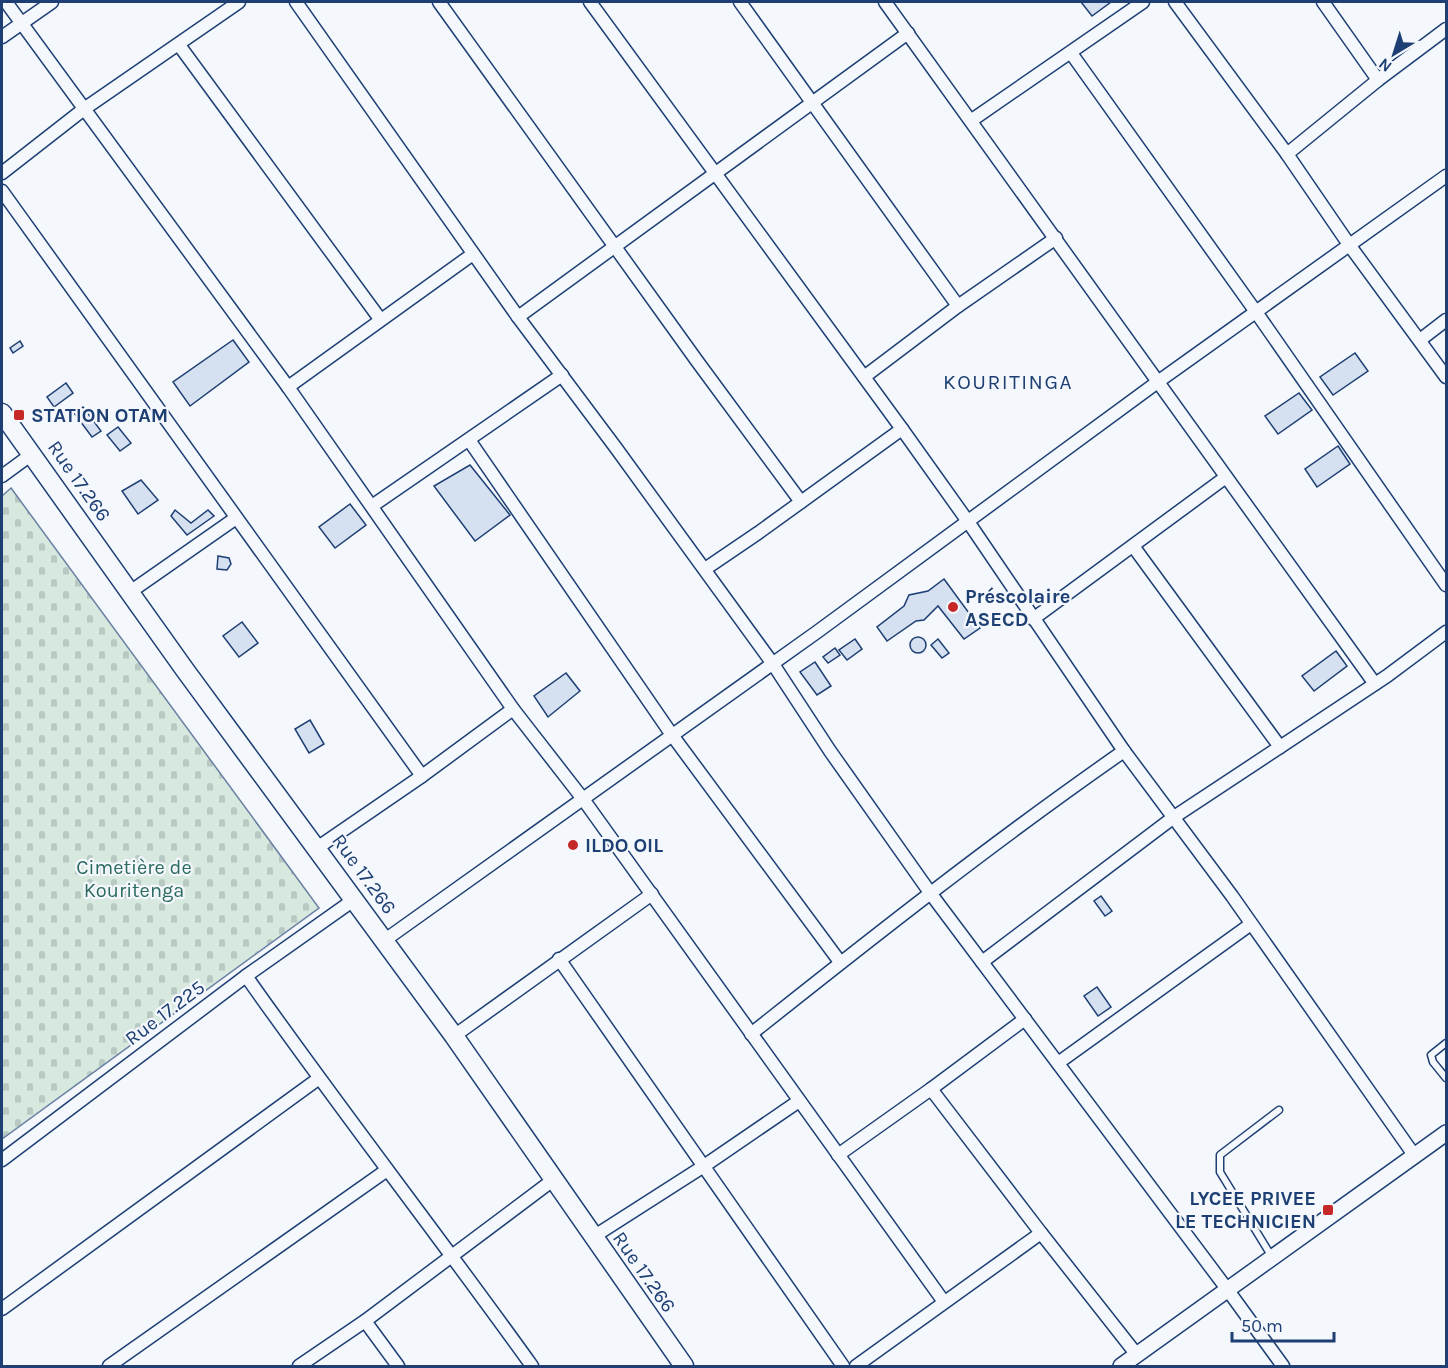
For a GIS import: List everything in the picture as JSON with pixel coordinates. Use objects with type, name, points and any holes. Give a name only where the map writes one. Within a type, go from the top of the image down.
[{"type":"main road","name":"Rue 17.266","points":[[2,413],[385,940],[684,1366]]},
{"type":"street","points":[[6,2],[288,387],[513,709],[583,799],[944,1302]]},
{"type":"street","points":[[2,37],[52,2]]},
{"type":"street","points":[[2,173],[84,109],[239,2]]},
{"type":"street","points":[[296,2],[473,254],[773,664],[830,751],[932,894],[1283,1366]]},
{"type":"street","points":[[439,2],[801,502]]},
{"type":"street","points":[[590,2],[902,429],[969,523],[1124,751],[1251,924],[1414,1155]]},
{"type":"street","points":[[740,2],[958,306]]},
{"type":"street","points":[[885,2],[972,120],[1375,684]]},
{"type":"street","points":[[972,120],[1143,2]]},
{"type":"street","points":[[1175,2],[1446,377]]},
{"type":"street","points":[[1323,2],[1378,80]]},
{"type":"street","points":[[1287,154],[1378,80],[1446,29]]},
{"type":"street","points":[[519,317],[908,33]]},
{"type":"street","points":[[179,45],[380,320]]},
{"type":"street","points":[[1071,53],[1256,312],[1446,585]]},
{"type":"street","points":[[385,940],[969,523],[1159,381],[1446,176]]},
{"type":"street","points":[[2,191],[422,776]]},
{"type":"street","points":[[864,377],[958,306],[1056,238]]},
{"type":"street","points":[[288,387],[473,254]]},
{"type":"street","points":[[1420,340],[1446,320]]},
{"type":"street","points":[[372,506],[562,375]]},
{"type":"street","points":[[705,569],[902,429]]},
{"type":"street","points":[[469,441],[672,735],[840,962]]},
{"type":"street","points":[[2,476],[32,454]]},
{"type":"street","points":[[1033,619],[1226,477]]},
{"type":"street","points":[[130,592],[236,518]]},
{"type":"street","points":[[1133,546],[1280,747]]},
{"type":"street","points":[[982,962],[1174,818],[1375,684],[1446,633]]},
{"type":"street","points":[[317,848],[422,776],[513,709]]},
{"type":"street","points":[[751,1034],[840,962],[1055,799],[1124,751]]},
{"type":"street","points":[[453,1036],[652,894]]},
{"type":"street","name":"Rue 17.225","points":[[2,1161],[246,976],[355,899]]},
{"type":"street","points":[[1058,1063],[1251,924]]},
{"type":"street","points":[[559,959],[843,1366]]},
{"type":"street","points":[[246,976],[318,1078],[452,1254],[532,1366]]},
{"type":"street","points":[[838,1155],[1025,1019]]},
{"type":"street","points":[[2,1309],[318,1078]]},
{"type":"street","points":[[931,1089],[1137,1355]]},
{"type":"street","points":[[593,1237],[704,1166],[799,1101]]},
{"type":"street","points":[[1120,1366],[1446,1133]]},
{"type":"street","points":[[109,1366],[123,1362],[387,1170]]},
{"type":"street","points":[[300,1366],[365,1321],[553,1180]]},
{"type":"street","points":[[856,1366],[1041,1233]]},
{"type":"street","points":[[365,1321],[398,1366]]},
{"type":"lane","points":[[1446,1043],[1431,1055],[1433,1062],[1446,1078]]},
{"type":"lane","points":[[1272,1258],[1220,1172],[1220,1155],[1279,1110]]},
{"type":"green space","name":"Cimetière de Kouritenga","points":[[11,488],[319,908],[2,1139],[2,496]]},
{"type":"building","points":[[1081,2],[1111,2],[1092,16]]},
{"type":"building","points":[[233,340],[249,362],[190,406],[173,382]]},
{"type":"building","points":[[20,341],[23,346],[13,353],[10,348]]},
{"type":"building","points":[[1355,353],[1368,371],[1333,395],[1320,377]]},
{"type":"building","points":[[66,383],[73,393],[54,407],[47,397]]},
{"type":"building","points":[[1299,393],[1312,410],[1278,434],[1265,416]]},
{"type":"building","points":[[83,407],[101,431],[92,437],[74,413]]},
{"type":"building","points":[[118,427],[131,443],[120,451],[107,435]]},
{"type":"building","points":[[1338,446],[1350,464],[1317,487],[1305,469]]},
{"type":"building","points":[[470,465],[510,515],[475,541],[434,486]]},
{"type":"building","points":[[141,480],[158,500],[138,514],[122,491]]},
{"type":"building","points":[[350,504],[366,525],[335,548],[319,527]]},
{"type":"building","points":[[175,510],[191,523],[208,510],[214,516],[187,535],[171,516]]},
{"type":"building","points":[[218,556],[229,558],[231,564],[227,570],[217,569]]},
{"type":"building","points":[[944,579],[980,628],[964,639],[938,606],[924,620],[916,621],[887,641],[877,627],[904,606],[909,595],[928,591]]},
{"type":"building","points":[[242,622],[258,643],[239,657],[223,636]]},
{"type":"building","points":[[915,637],[921,637],[926,645],[924,651],[915,653],[910,648],[910,642]]},
{"type":"building","points":[[855,639],[862,649],[847,660],[839,650]]},
{"type":"building","points":[[938,639],[949,653],[942,658],[931,645]]},
{"type":"building","points":[[835,648],[840,655],[828,663],[823,657]]},
{"type":"building","points":[[1336,651],[1347,666],[1314,691],[1302,676]]},
{"type":"building","points":[[815,662],[831,686],[817,695],[800,672]]},
{"type":"building","points":[[566,673],[580,691],[548,717],[534,696]]},
{"type":"building","points":[[310,720],[324,744],[309,753],[295,729]]},
{"type":"building","points":[[1101,896],[1112,911],[1105,916],[1094,901]]},
{"type":"building","points":[[1097,987],[1111,1007],[1098,1016],[1084,996]]},
{"type":"place","name":"STATION OTAM","points":[[19,415]]},
{"type":"place","name":"Préscolaire ASECD","points":[[953,607]]},
{"type":"place","name":"ILDO OIL","points":[[573,845]]},
{"type":"place","name":"LYCEE PRIVEE LE TECHNICIEN","points":[[1328,1210]]},
{"type":"district","name":"KOURITINGA","points":[[1008,382]]}]
